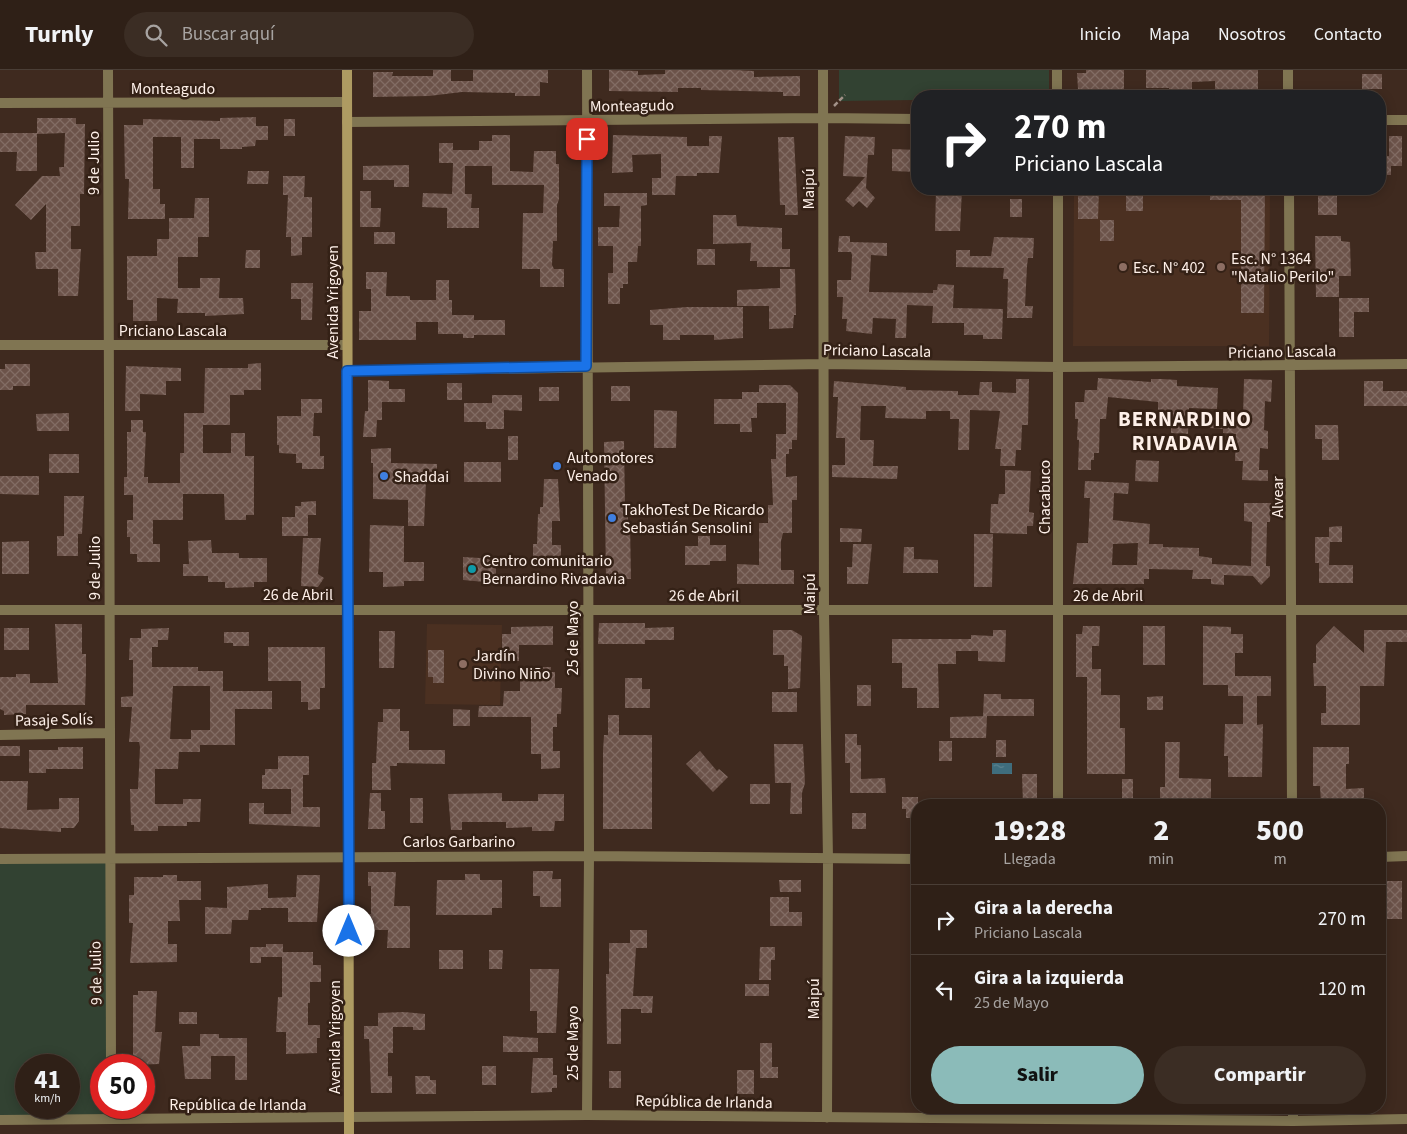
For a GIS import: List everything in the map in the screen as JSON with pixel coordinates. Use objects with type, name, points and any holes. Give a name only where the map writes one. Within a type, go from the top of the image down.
[{"type":"main road","name":"Avenida Yrigoyen","points":[[347,70],[349,1134]]},
{"type":"street","name":"9 de Julio","points":[[108,70],[110,610],[108,858],[111,1054]]},
{"type":"street","name":"25 de Mayo","points":[[587,70],[586,366],[589,856],[587,1115]]},
{"type":"street","name":"Maipú","points":[[823,70],[824,612],[828,859],[828,1118]]},
{"type":"street","points":[[1057,70],[1057,90]]},
{"type":"street","points":[[1288,70],[1288,90]]},
{"type":"street","name":"Monteagudo","points":[[0,103],[347,102]]},
{"type":"street","name":"Monteagudo","points":[[347,122],[911,119]]},
{"type":"street","points":[[1386,120],[1407,120]]},
{"type":"street","name":"Chacabuco","points":[[1058,195],[1060,367],[1058,799]]},
{"type":"street","name":"Alvear","points":[[1289,195],[1292,799]]},
{"type":"street","name":"Priciano Lascala","points":[[0,345],[347,345]]},
{"type":"street","name":"Priciano Lascala","points":[[347,371],[824,364],[1060,367],[1407,364]]},
{"type":"street","name":"26 de Abril","points":[[0,610],[587,609],[824,612],[1407,610]]},
{"type":"street","name":"Pasaje Solís","points":[[0,735],[108,733]]},
{"type":"street","name":"Carlos Garbarino","points":[[0,859],[589,856],[911,859]]},
{"type":"street","points":[[1386,857],[1407,856]]},
{"type":"street","points":[[1293,1114],[1293,1121]]},
{"type":"street","name":"República de Irlanda","points":[[155,1119],[587,1115],[1293,1121],[1407,1119]]},
{"type":"street","name":"República de Irlanda","points":[[0,1120],[111,1119]]},
{"type":"shaded area","points":[[1074,195],[1270,195],[1269,346],[1073,346]]},
{"type":"shaded area","name":"Jardín Divino Niño","points":[[427,624],[502,625],[500,705],[425,704]]},
{"type":"green space","points":[[839,70],[1049,70],[1049,90],[911,90],[911,100],[839,101]]},
{"type":"green space","points":[[109,858],[111,1054],[90,1054],[90,1119],[111,1119],[0,1120],[0,859]]},
{"type":"water","points":[[992,763],[1012,763],[1012,774],[992,774]]},
{"type":"building","points":[[433,70],[451,70],[451,81],[473,81],[473,70],[548,70],[548,83],[540,82],[540,96],[515,96],[515,93],[462,92],[429,96],[373,97],[373,72],[393,72],[392,76],[433,76]]},
{"type":"building","points":[[609,70],[638,71],[638,75],[665,74],[665,70],[734,70],[754,71],[754,77],[800,76],[800,96],[783,96],[783,92],[701,90],[701,88],[678,88],[678,92],[609,91]]},
{"type":"building","points":[[1086,70],[1124,70],[1124,90],[1079,90],[1077,73],[1086,73]]},
{"type":"building","points":[[1146,70],[1258,70],[1258,90],[1215,90],[1215,81],[1192,82],[1192,90],[1146,88]]},
{"type":"building","points":[[1362,74],[1382,74],[1382,89],[1362,89]]},
{"type":"building","points":[[256,117],[256,126],[268,126],[268,140],[256,140],[255,146],[242,147],[242,149],[220,149],[220,139],[194,139],[194,168],[181,168],[181,137],[153,137],[153,189],[160,189],[160,204],[165,204],[165,219],[128,219],[129,179],[125,179],[124,125],[143,125],[143,119],[220,121],[220,118]]},
{"type":"building","points":[[37,118],[76,118],[76,124],[85,124],[84,194],[80,194],[80,226],[71,226],[71,249],[81,249],[78,296],[58,296],[58,269],[36,269],[35,252],[46,252],[46,204],[31,220],[15,205],[42,176],[60,176],[59,167],[64,167],[65,133],[37,134]]},
{"type":"building","points":[[284,119],[295,119],[295,136],[284,136]]},
{"type":"building","points":[[0,133],[37,133],[37,171],[16,171],[17,152],[0,152]]},
{"type":"building","points":[[492,135],[510,135],[510,171],[533,172],[534,151],[556,151],[556,164],[559,164],[559,199],[557,205],[557,241],[553,241],[552,265],[554,269],[564,269],[564,287],[540,287],[540,269],[522,269],[523,213],[543,213],[544,185],[492,185],[492,166],[465,166],[465,194],[472,194],[471,208],[479,208],[479,228],[447,228],[447,208],[422,207],[423,193],[452,194],[453,163],[439,163],[439,143],[453,143],[453,150],[479,150],[479,141],[492,141]]},
{"type":"building","points":[[613,135],[687,137],[687,146],[709,146],[709,136],[722,136],[719,173],[697,173],[697,176],[676,176],[675,195],[652,195],[652,178],[661,178],[661,154],[632,155],[633,172],[612,173]]},
{"type":"building","points":[[845,136],[875,137],[874,155],[868,155],[866,188],[875,198],[867,208],[859,201],[853,207],[845,200],[865,177],[843,176]]},
{"type":"building","points":[[1389,136],[1402,136],[1402,166],[1391,166],[1391,175],[1386,175],[1386,156],[1389,156]]},
{"type":"building","points":[[778,137],[794,137],[798,215],[785,215],[785,205],[780,205]]},
{"type":"building","points":[[892,149],[911,150],[911,172],[892,171]]},
{"type":"building","points":[[409,165],[409,187],[394,187],[394,180],[363,180],[363,166]]},
{"type":"building","points":[[248,171],[269,171],[268,184],[247,184]]},
{"type":"building","points":[[283,176],[305,176],[304,197],[312,197],[312,237],[302,237],[302,255],[291,256],[291,237],[286,237],[288,195],[283,195]]},
{"type":"building","points":[[360,191],[371,191],[371,208],[381,208],[380,227],[360,227]]},
{"type":"building","points":[[604,193],[647,193],[647,205],[641,206],[641,246],[638,246],[637,262],[628,262],[628,284],[623,284],[623,288],[620,288],[620,304],[608,304],[608,273],[613,273],[613,246],[598,246],[598,227],[619,227],[620,206],[604,206]]},
{"type":"building","points":[[936,195],[962,195],[960,231],[935,231]]},
{"type":"building","points":[[1078,195],[1099,195],[1098,219],[1078,219]]},
{"type":"building","points":[[1126,195],[1143,195],[1143,211],[1126,211]]},
{"type":"building","points":[[1210,195],[1265,195],[1264,313],[1241,313],[1241,200],[1210,200]]},
{"type":"building","points":[[1318,195],[1337,195],[1337,215],[1318,215]]},
{"type":"building","points":[[195,198],[209,198],[209,237],[198,237],[198,257],[178,257],[178,288],[200,288],[200,278],[220,278],[219,298],[243,298],[244,314],[205,316],[205,313],[177,313],[178,299],[157,298],[157,321],[133,321],[133,300],[127,300],[127,256],[157,256],[157,239],[169,239],[169,218],[194,218]]},
{"type":"building","points":[[1010,199],[1022,199],[1022,217],[1010,217]]},
{"type":"building","points":[[713,215],[736,215],[737,226],[782,228],[782,249],[790,249],[790,267],[757,267],[757,261],[750,261],[751,243],[713,244]]},
{"type":"building","points":[[1100,220],[1114,220],[1114,241],[1100,241]]},
{"type":"building","points":[[374,232],[395,232],[395,244],[374,244]]},
{"type":"building","points":[[839,236],[850,236],[850,242],[887,243],[887,256],[871,255],[869,292],[933,293],[933,290],[937,290],[938,284],[954,285],[953,308],[1003,309],[1002,339],[983,339],[983,335],[964,335],[964,323],[932,323],[933,306],[907,305],[906,338],[895,338],[896,319],[873,318],[872,334],[846,331],[847,319],[842,319],[843,297],[837,297],[837,280],[851,280],[852,255],[851,252],[838,252]]},
{"type":"building","points":[[1315,236],[1341,236],[1341,241],[1350,242],[1351,276],[1339,276],[1339,297],[1316,297]]},
{"type":"building","points":[[994,237],[1034,238],[1033,258],[1028,258],[1025,306],[1033,306],[1032,318],[1007,318],[1008,279],[1003,279],[1004,268],[956,267],[956,250],[970,250],[970,256],[991,256]]},
{"type":"building","points":[[697,249],[715,249],[715,265],[697,265]]},
{"type":"building","points":[[246,250],[260,250],[260,268],[245,268]]},
{"type":"building","points":[[780,269],[795,269],[796,315],[794,315],[793,328],[769,329],[769,306],[737,306],[737,290],[780,288]]},
{"type":"building","points":[[366,272],[387,272],[386,296],[410,296],[410,300],[436,300],[436,280],[449,280],[449,300],[452,300],[452,315],[474,315],[474,320],[505,320],[505,335],[474,335],[474,338],[463,338],[463,334],[438,334],[438,322],[416,322],[416,340],[359,340],[359,311],[371,311],[371,289],[366,289]]},
{"type":"building","points":[[291,283],[313,283],[312,320],[301,320],[301,299],[291,299]]},
{"type":"building","points":[[1339,298],[1369,298],[1369,312],[1354,312],[1354,337],[1339,337]]},
{"type":"building","points":[[687,307],[743,307],[743,338],[714,340],[714,335],[680,335],[680,340],[663,340],[663,325],[650,325],[650,310]]},
{"type":"building","points":[[261,363],[261,390],[244,390],[244,395],[230,395],[230,425],[203,425],[203,453],[231,453],[231,433],[245,433],[245,456],[254,456],[254,515],[246,515],[246,520],[225,520],[224,494],[183,494],[183,520],[153,520],[153,544],[160,544],[160,562],[137,562],[137,554],[130,554],[130,537],[127,537],[127,520],[133,520],[133,495],[124,495],[124,477],[127,477],[127,432],[131,432],[131,420],[143,420],[143,432],[146,432],[144,477],[148,477],[148,483],[180,483],[180,453],[184,453],[184,413],[204,413],[205,368],[248,368],[248,364]]},
{"type":"building","points":[[5,364],[30,364],[30,386],[13,386],[13,390],[0,390],[0,369],[5,369]]},
{"type":"building","points":[[126,366],[181,368],[181,381],[166,381],[166,395],[140,394],[140,411],[125,411]]},
{"type":"building","points":[[1098,378],[1151,382],[1151,379],[1177,380],[1177,386],[1218,388],[1217,409],[1189,408],[1188,434],[1171,433],[1171,415],[1158,415],[1158,402],[1108,397],[1106,419],[1100,419],[1099,453],[1094,453],[1094,460],[1091,460],[1091,470],[1078,470],[1079,440],[1077,440],[1078,419],[1075,419],[1075,402],[1084,402],[1085,390],[1097,390]]},
{"type":"building","points":[[1016,379],[1029,379],[1028,425],[1022,425],[1021,450],[1016,450],[1015,466],[1000,466],[1001,449],[995,449],[1000,411],[970,410],[969,450],[958,450],[959,419],[950,419],[950,411],[926,411],[926,419],[885,418],[886,406],[861,406],[860,440],[874,440],[873,466],[898,466],[897,479],[832,477],[832,465],[845,465],[845,438],[836,438],[838,397],[833,397],[834,381],[906,387],[906,390],[958,391],[958,395],[979,395],[980,382],[992,382],[992,392],[1016,393]]},
{"type":"building","points":[[1244,379],[1272,380],[1271,402],[1265,401],[1264,430],[1268,431],[1268,449],[1260,448],[1259,470],[1268,470],[1268,481],[1242,480],[1243,461],[1235,461],[1236,434],[1223,433],[1223,429],[1210,428],[1211,417],[1243,418]]},
{"type":"building","points":[[368,380],[389,381],[389,389],[405,389],[405,402],[382,402],[382,420],[377,420],[376,437],[363,437],[365,411],[368,411]]},
{"type":"building","points":[[1364,381],[1383,381],[1383,391],[1407,391],[1407,406],[1364,406]]},
{"type":"building","points":[[447,383],[462,383],[462,400],[447,400]]},
{"type":"building","points":[[759,385],[790,385],[798,393],[797,440],[792,440],[792,449],[789,449],[789,454],[786,454],[786,477],[797,476],[797,500],[792,500],[792,533],[783,533],[781,541],[781,570],[794,570],[794,584],[737,584],[737,564],[759,565],[759,523],[768,523],[768,505],[773,505],[771,459],[776,459],[776,434],[786,434],[786,403],[757,403],[757,418],[751,418],[752,432],[740,432],[740,424],[714,424],[714,399],[742,399],[742,392],[759,392]]},
{"type":"building","points":[[611,386],[630,386],[630,401],[611,401]]},
{"type":"building","points":[[539,387],[559,387],[559,401],[539,401]]},
{"type":"building","points":[[492,395],[522,395],[522,411],[504,410],[504,429],[486,429],[486,422],[464,422],[464,403],[492,403]]},
{"type":"building","points":[[301,399],[322,399],[322,413],[314,413],[313,436],[320,436],[320,456],[324,456],[324,469],[302,469],[302,463],[296,463],[296,454],[279,453],[279,445],[277,445],[277,416],[301,416]]},
{"type":"building","points":[[654,410],[677,411],[676,448],[654,448]]},
{"type":"building","points":[[69,413],[69,431],[37,431],[36,414]]},
{"type":"building","points":[[1315,425],[1338,425],[1339,460],[1322,460],[1322,439],[1315,439]]},
{"type":"building","points":[[508,436],[518,436],[518,460],[508,460]]},
{"type":"building","points":[[624,441],[625,505],[628,505],[628,523],[630,523],[631,579],[606,579],[604,442]]},
{"type":"building","points":[[391,448],[391,463],[437,464],[437,481],[426,481],[424,526],[408,526],[408,500],[373,499],[371,449]]},
{"type":"building","points":[[49,454],[79,454],[79,473],[49,473]]},
{"type":"building","points":[[1136,460],[1159,461],[1158,482],[1135,481]]},
{"type":"building","points":[[464,462],[501,462],[501,482],[464,482]]},
{"type":"building","points":[[1005,470],[1031,471],[1029,512],[1034,513],[1033,526],[1027,526],[1027,534],[990,533],[991,504],[998,504],[999,494],[1005,494]]},
{"type":"building","points":[[0,476],[39,476],[39,495],[0,494]]},
{"type":"building","points":[[544,479],[558,479],[560,521],[552,521],[552,545],[561,545],[561,563],[533,563],[533,544],[537,544],[538,514],[540,514],[540,507],[543,507]]},
{"type":"building","points":[[1085,481],[1129,483],[1128,494],[1114,493],[1113,520],[1150,524],[1149,544],[1163,544],[1163,547],[1199,548],[1199,556],[1212,558],[1212,564],[1251,566],[1252,522],[1244,521],[1244,503],[1271,503],[1270,522],[1267,522],[1266,566],[1270,566],[1270,576],[1261,585],[1253,576],[1224,575],[1224,585],[1211,584],[1211,579],[1192,579],[1193,570],[1149,569],[1149,579],[1144,579],[1144,584],[1073,584],[1077,543],[1088,543],[1090,498],[1084,498]],"holes":[[[1138,543],[1137,565],[1112,565],[1113,544]]]},
{"type":"building","points":[[64,496],[84,496],[82,534],[78,534],[78,556],[57,556],[57,536],[64,536]]},
{"type":"building","points":[[316,501],[316,515],[308,515],[308,536],[282,536],[282,517],[295,517],[295,506],[301,506],[301,502]]},
{"type":"building","points":[[370,525],[404,526],[404,562],[424,562],[424,581],[404,581],[404,586],[383,587],[383,572],[369,572]]},
{"type":"building","points":[[1342,526],[1342,542],[1330,542],[1329,565],[1353,565],[1353,583],[1319,583],[1319,563],[1315,563],[1315,537],[1329,537],[1329,527]]},
{"type":"building","points":[[840,528],[862,529],[861,542],[840,542]]},
{"type":"building","points":[[974,534],[993,534],[992,587],[974,587]]},
{"type":"building","points":[[698,536],[710,536],[710,545],[726,545],[726,561],[710,561],[710,565],[685,565],[685,546],[698,546]]},
{"type":"building","points":[[303,538],[321,538],[318,574],[324,578],[318,587],[301,586]]},
{"type":"building","points":[[211,540],[212,553],[239,553],[239,558],[267,558],[267,582],[254,582],[254,587],[225,588],[225,582],[208,582],[208,576],[183,576],[183,564],[189,564],[188,541]]},
{"type":"building","points":[[29,541],[29,574],[2,574],[2,542]]},
{"type":"building","points":[[853,544],[872,544],[868,584],[847,584],[847,567],[852,567]]},
{"type":"building","points":[[904,547],[914,547],[914,559],[938,560],[938,573],[903,573]]},
{"type":"building","points":[[463,557],[496,559],[496,583],[463,580]]},
{"type":"building","points":[[599,623],[645,623],[645,628],[674,627],[674,640],[645,640],[645,644],[598,644]]},
{"type":"building","points":[[55,624],[82,624],[82,654],[86,654],[85,705],[26,705],[26,714],[4,715],[4,711],[0,709],[0,677],[16,677],[16,674],[30,674],[30,683],[58,683]]},
{"type":"building","points":[[553,626],[553,645],[519,645],[519,661],[502,661],[502,634],[511,634],[511,627]]},
{"type":"building","points":[[1083,626],[1100,626],[1099,646],[1092,646],[1092,669],[1101,669],[1101,695],[1120,695],[1120,728],[1125,728],[1125,774],[1087,774],[1087,677],[1076,677],[1076,634],[1082,634]]},
{"type":"building","points":[[1143,626],[1165,626],[1165,665],[1143,665]]},
{"type":"building","points":[[1203,626],[1231,627],[1231,634],[1243,634],[1243,653],[1235,653],[1235,676],[1271,676],[1271,696],[1257,696],[1257,725],[1263,724],[1262,777],[1228,777],[1228,756],[1224,756],[1225,724],[1243,724],[1243,696],[1228,696],[1228,685],[1203,685]]},
{"type":"building","points":[[1334,626],[1364,653],[1364,630],[1407,630],[1407,642],[1386,642],[1384,686],[1360,686],[1360,725],[1321,725],[1321,713],[1326,713],[1326,686],[1314,686],[1313,663],[1316,663],[1316,645]]},
{"type":"building","points":[[4,628],[29,628],[29,650],[4,650]]},
{"type":"building","points":[[169,628],[168,640],[158,640],[158,647],[152,647],[152,667],[198,667],[198,671],[223,671],[223,691],[272,691],[272,709],[235,709],[235,745],[200,745],[200,752],[179,752],[178,769],[155,769],[155,804],[183,804],[183,799],[201,799],[200,822],[187,822],[187,826],[158,826],[158,831],[134,831],[134,825],[131,825],[130,789],[138,789],[140,747],[139,742],[129,742],[132,707],[121,707],[121,697],[133,696],[133,660],[129,660],[130,638],[141,638],[141,629]],"holes":[[[173,686],[210,686],[210,730],[191,730],[191,739],[170,739]]]},
{"type":"building","points":[[773,630],[792,630],[802,636],[800,688],[788,689],[788,666],[784,666],[784,655],[773,655]]},
{"type":"building","points":[[993,630],[1006,630],[1005,662],[978,661],[978,651],[956,651],[956,664],[938,664],[939,708],[917,708],[917,688],[902,688],[902,663],[892,663],[892,639],[971,639],[971,635],[993,636]]},
{"type":"building","points":[[379,631],[395,631],[394,668],[379,668]]},
{"type":"building","points":[[224,632],[249,632],[249,646],[233,646],[233,643],[224,643]]},
{"type":"building","points":[[268,647],[325,647],[325,688],[320,688],[320,709],[308,710],[308,702],[301,702],[301,681],[268,681]]},
{"type":"building","points":[[428,650],[444,650],[444,683],[433,683],[433,677],[428,677]]},
{"type":"building","points":[[540,667],[551,667],[550,672],[555,672],[555,688],[562,688],[561,714],[557,714],[557,727],[553,727],[553,751],[560,751],[560,768],[541,769],[541,754],[531,754],[531,717],[478,717],[479,706],[503,706],[504,691],[520,691],[520,673],[540,672]]},
{"type":"building","points":[[625,678],[642,678],[642,689],[650,689],[650,708],[625,708]]},
{"type":"building","points":[[857,685],[871,685],[871,706],[857,706]]},
{"type":"building","points":[[772,692],[797,692],[797,712],[772,712]]},
{"type":"building","points":[[984,694],[1001,694],[1001,699],[1034,699],[1034,716],[983,716]]},
{"type":"building","points":[[1163,696],[1163,710],[1147,710],[1147,697]]},
{"type":"building","points":[[383,709],[400,709],[400,731],[409,731],[409,750],[445,750],[445,764],[397,763],[397,766],[390,766],[391,790],[372,790],[372,763],[376,763],[378,722],[383,722]]},
{"type":"building","points":[[453,709],[470,710],[470,726],[453,726]]},
{"type":"building","points":[[608,715],[619,715],[619,735],[652,735],[652,829],[603,829],[603,751],[604,735],[608,735]]},
{"type":"building","points":[[987,716],[986,738],[950,738],[950,717]]},
{"type":"building","points":[[845,734],[857,734],[857,745],[861,745],[861,779],[885,778],[886,793],[850,793],[850,763],[845,763]]},
{"type":"building","points":[[996,740],[1006,740],[1006,757],[996,757]]},
{"type":"building","points":[[939,741],[952,741],[952,761],[939,761]]},
{"type":"building","points":[[1165,742],[1180,742],[1179,778],[1211,779],[1211,799],[1160,799],[1160,787],[1165,787]]},
{"type":"building","points":[[774,744],[803,744],[805,783],[802,793],[802,814],[790,814],[791,783],[775,783]]},
{"type":"building","points":[[0,746],[20,746],[20,756],[0,756]]},
{"type":"building","points":[[58,747],[83,747],[83,769],[46,769],[46,773],[29,773],[29,750],[58,750]]},
{"type":"building","points":[[1313,747],[1349,747],[1349,764],[1346,764],[1346,789],[1364,788],[1364,799],[1321,799],[1320,786],[1313,786]]},
{"type":"building","points":[[700,751],[717,771],[719,769],[728,777],[713,792],[686,764]]},
{"type":"building","points":[[278,756],[309,756],[309,775],[303,775],[303,807],[320,807],[320,827],[249,824],[249,803],[264,803],[264,814],[291,814],[291,789],[262,789],[262,775],[265,775],[265,769],[278,769]]},
{"type":"building","points":[[1022,774],[1037,774],[1037,799],[1023,799]]},
{"type":"building","points":[[1122,779],[1133,779],[1133,799],[1122,799]]},
{"type":"building","points":[[0,781],[28,781],[27,810],[59,809],[59,798],[79,798],[79,821],[74,828],[61,828],[61,832],[0,828]]},
{"type":"building","points":[[750,784],[770,784],[770,804],[750,804]]},
{"type":"building","points":[[370,793],[381,793],[381,811],[385,811],[385,829],[368,829]]},
{"type":"building","points":[[502,793],[502,801],[538,801],[538,794],[564,794],[564,821],[555,821],[554,831],[532,831],[532,827],[506,828],[506,822],[462,822],[462,830],[451,830],[448,794]]},
{"type":"building","points":[[902,797],[918,797],[918,799],[911,799],[911,818],[906,818],[906,809],[902,809]]},
{"type":"building","points":[[410,798],[423,798],[423,823],[410,823]]},
{"type":"building","points":[[852,813],[866,813],[866,829],[852,829]]},
{"type":"building","points":[[533,871],[553,871],[552,879],[561,879],[561,907],[540,907],[540,896],[533,896]]},
{"type":"building","points":[[368,872],[396,872],[394,906],[410,906],[410,948],[387,948],[388,930],[368,930],[368,914],[371,914],[371,886],[368,886]]},
{"type":"building","points":[[465,874],[480,874],[480,880],[502,880],[502,908],[492,908],[492,915],[436,915],[437,880],[465,880]]},
{"type":"building","points":[[163,875],[177,875],[177,881],[201,881],[201,900],[179,900],[180,921],[168,921],[168,944],[177,944],[177,962],[130,963],[133,923],[129,923],[129,895],[134,895],[134,877],[163,877]]},
{"type":"building","points":[[297,875],[320,875],[317,922],[288,922],[288,908],[261,908],[261,910],[249,910],[248,920],[232,920],[231,934],[205,934],[205,907],[227,908],[227,887],[268,884],[268,898],[296,897]]},
{"type":"building","points":[[779,880],[801,880],[801,892],[780,892]]},
{"type":"building","points":[[1386,881],[1402,881],[1402,919],[1386,919]]},
{"type":"building","points":[[770,897],[789,897],[789,912],[802,912],[802,926],[770,926]]},
{"type":"building","points":[[630,930],[647,930],[647,948],[636,948],[633,996],[653,996],[652,1013],[641,1013],[641,1009],[621,1009],[621,1044],[607,1044],[606,974],[609,974],[609,943],[630,943]]},
{"type":"building","points":[[266,944],[283,944],[283,952],[313,952],[313,965],[321,965],[321,982],[310,982],[310,1003],[308,1003],[308,1025],[320,1025],[320,1038],[317,1038],[317,1053],[286,1054],[286,1032],[276,1032],[278,997],[282,997],[282,957],[261,957],[261,963],[250,963],[250,947],[266,947]]},
{"type":"building","points":[[760,947],[775,947],[775,960],[771,960],[771,980],[759,980]]},
{"type":"building","points":[[439,950],[463,950],[463,969],[439,969]]},
{"type":"building","points":[[489,950],[503,950],[502,969],[489,969]]},
{"type":"building","points":[[530,969],[559,969],[556,1033],[537,1033],[537,1011],[530,1011]]},
{"type":"building","points":[[745,984],[769,984],[769,996],[745,996]]},
{"type":"building","points":[[138,991],[157,991],[155,1032],[162,1032],[159,1064],[155,1064],[155,1054],[133,1054],[133,995],[138,995]]},
{"type":"building","points":[[179,1012],[197,1012],[197,1024],[179,1024]]},
{"type":"building","points":[[404,1012],[425,1014],[425,1030],[413,1030],[413,1027],[393,1027],[393,1053],[388,1053],[388,1076],[392,1076],[392,1093],[371,1093],[369,1039],[364,1039],[364,1026],[378,1026],[378,1013]]},
{"type":"building","points":[[200,1034],[219,1034],[219,1038],[247,1038],[247,1080],[235,1080],[235,1056],[211,1056],[211,1079],[185,1079],[182,1046],[200,1046]]},
{"type":"building","points":[[503,1036],[538,1038],[538,1052],[503,1052]]},
{"type":"building","points":[[760,1043],[772,1043],[772,1067],[778,1067],[778,1078],[760,1078]]},
{"type":"building","points":[[533,1058],[553,1058],[553,1075],[557,1075],[557,1088],[552,1088],[552,1092],[531,1093]]},
{"type":"building","points":[[482,1066],[496,1066],[496,1085],[482,1085]]},
{"type":"building","points":[[737,1070],[754,1070],[754,1094],[737,1094]]},
{"type":"building","points":[[609,1071],[621,1071],[621,1088],[609,1088]]},
{"type":"building","points":[[415,1076],[430,1076],[430,1080],[436,1080],[436,1094],[416,1094]]},
{"type":"place","name":"Esc. N° 402","points":[[1123,267]]},
{"type":"place","name":"Esc. N° 1364 \"Natalio Perilo\"","points":[[1221,267]]},
{"type":"place","name":"Automotores Venado","points":[[557,466]]},
{"type":"place","name":"Shaddai","points":[[384,476]]},
{"type":"place","name":"TakhoTest De Ricardo Sebastián Sensolini","points":[[612,518]]},
{"type":"place","name":"Centro comunitario Bernardino Rivadavia","points":[[472,569]]},
{"type":"place","name":"Jardín Divino Niño","points":[[463,664]]},
{"type":"district","name":"BERNARDINO RIVADAVIA","points":[[1185,431]]},
{"type":"route","points":[[349,931],[347,371],[586,366],[587,139]]}]
